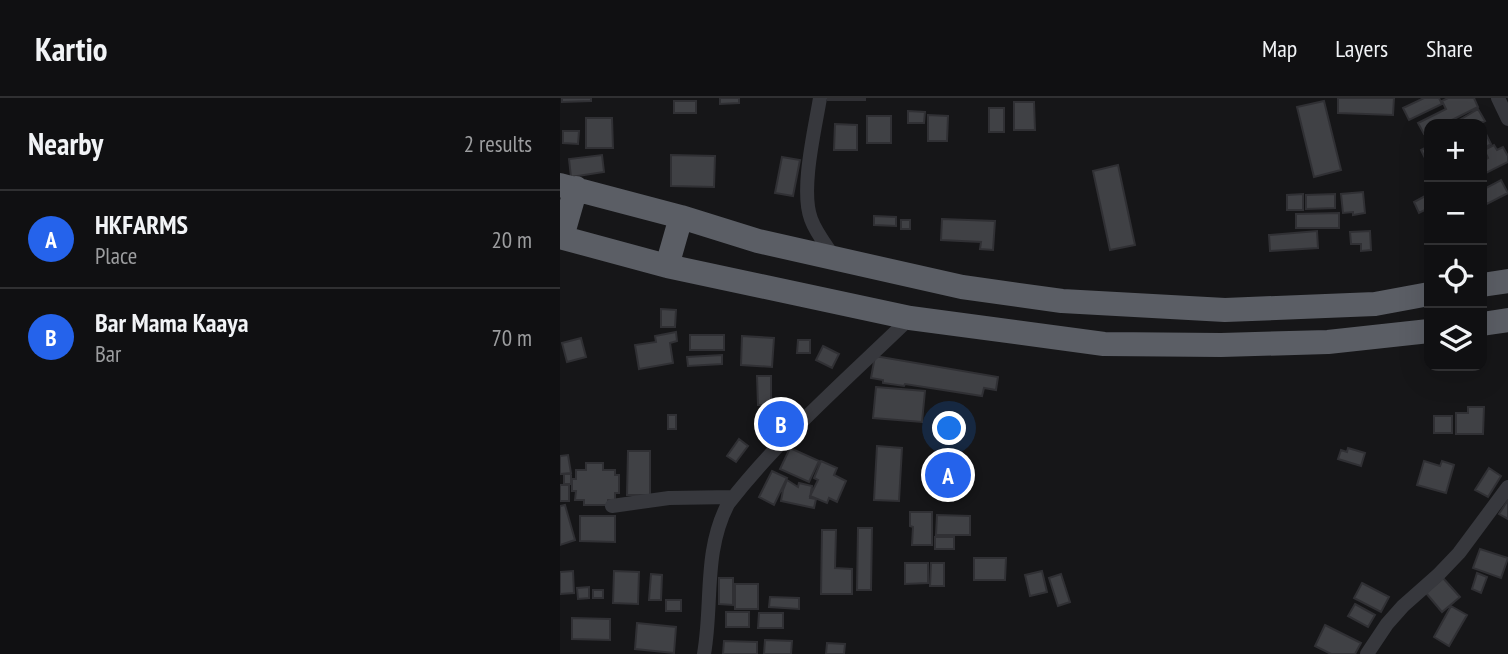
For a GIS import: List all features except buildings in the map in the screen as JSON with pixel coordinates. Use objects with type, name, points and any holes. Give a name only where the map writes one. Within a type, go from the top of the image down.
[{"type":"highway","points":[[1424,295],[1375,304],[1224,310],[1062,301],[962,287],[758,241],[568,186],[561,237],[667,266],[911,318],[1104,344],[1328,342],[1424,332]]},
{"type":"highway","points":[[667,266],[681,217]]},
{"type":"highway","points":[[1487,284],[1508,281]]},
{"type":"highway","points":[[1487,323],[1508,320]]},
{"type":"street","points":[[820,98],[810,158],[808,204],[811,219],[834,257]]},
{"type":"street","points":[[1498,98],[1508,119]]},
{"type":"street","points":[[704,654],[713,542],[723,514],[733,497],[770,454],[911,318]]},
{"type":"street","points":[[1367,654],[1403,606],[1460,553],[1508,486]]},
{"type":"street","points":[[612,506],[669,498],[733,497]]},
{"type":"place","name":"Bar Mama Kaaya","points":[[781,424]]},
{"type":"place","name":"HKFARMS","points":[[948,475]]}]
